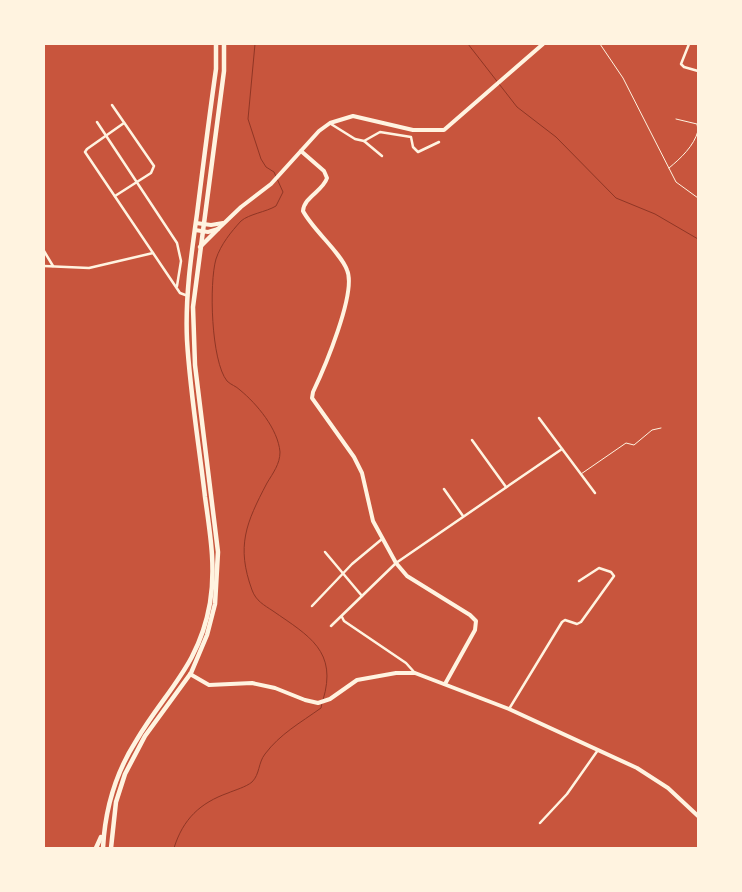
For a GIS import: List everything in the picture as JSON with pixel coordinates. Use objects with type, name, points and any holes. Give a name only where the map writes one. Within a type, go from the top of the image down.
[{"type":"main road","points":[[103,848],[108,804],[124,762],[141,733],[186,670],[202,634],[210,603],[212,553],[189,365],[188,296],[216,69],[216,44]]},
{"type":"main road","points":[[111,848],[116,802],[129,765],[145,736],[190,674],[208,636],[218,584],[217,544],[193,338],[194,291],[224,71],[224,44]]},
{"type":"main road","points":[[200,247],[218,229]]},
{"type":"main road","points":[[96,848],[104,831]]},
{"type":"street","points":[[195,230],[218,229],[225,221],[273,182],[330,123],[353,116],[413,130],[440,131],[449,127],[500,79],[544,44]]},
{"type":"street","points":[[689,44],[682,58],[682,64],[684,67],[698,72]]},
{"type":"street","points":[[112,105],[154,166],[151,173],[115,196]]},
{"type":"street","points":[[97,122],[177,243],[181,261],[177,286]]},
{"type":"street","points":[[124,123],[85,152],[180,293],[188,296]]},
{"type":"street","points":[[330,123],[355,139],[364,141],[382,156]]},
{"type":"street","points":[[364,141],[380,132],[402,134],[411,137],[413,147],[418,152],[439,142]]},
{"type":"street","points":[[301,151],[324,171],[327,178],[324,185],[304,204],[303,211],[346,266],[349,279],[345,305],[331,352],[312,398],[354,457],[362,474],[373,521],[396,564],[407,576],[470,615],[476,621],[475,630],[445,684]]},
{"type":"street","points":[[196,223],[216,225],[225,221]]},
{"type":"street","points":[[44,251],[53,266]]},
{"type":"street","points":[[44,266],[89,268],[153,253]]},
{"type":"street","points":[[539,418],[595,493]]},
{"type":"street","points":[[472,440],[506,487]]},
{"type":"street","points":[[331,626],[396,564],[562,449]]},
{"type":"street","points":[[444,489],[463,516]]},
{"type":"street","points":[[312,606],[342,574],[382,539]]},
{"type":"street","points":[[325,552],[362,596]]},
{"type":"street","points":[[509,709],[562,622],[565,620],[574,624],[581,622],[614,576],[611,572],[598,568],[579,581]]},
{"type":"street","points":[[343,615],[344,621],[406,662],[415,673]]},
{"type":"street","points":[[190,674],[209,685],[252,683],[275,688],[309,702],[318,703],[332,698],[357,680],[396,673],[415,673],[509,709],[599,749],[657,780],[698,816]]},
{"type":"street","points":[[540,823],[567,794],[599,749]]},
{"type":"lane","points":[[581,474],[626,443],[634,445],[652,430],[661,428]]},
{"type":"path","points":[[600,44],[623,78],[679,186],[698,198]]},
{"type":"path","points":[[668,168],[696,139],[698,130],[697,124],[676,119]]},
{"type":"waterway","points":[[255,44],[248,119],[261,159],[266,167],[274,172],[283,192],[276,206],[241,221],[221,248],[214,270],[213,322],[218,357],[227,381],[247,396],[266,418],[275,435],[280,452],[277,464],[249,523],[244,547],[247,574],[252,590],[258,600],[309,637],[317,646],[327,669],[327,683],[323,700]]},
{"type":"waterway","points":[[468,44],[517,107],[556,137],[616,198],[655,214],[698,239]]},
{"type":"waterway","points":[[174,848],[182,829],[194,813],[218,797],[252,782],[263,757],[277,740],[321,708],[322,703]]}]
